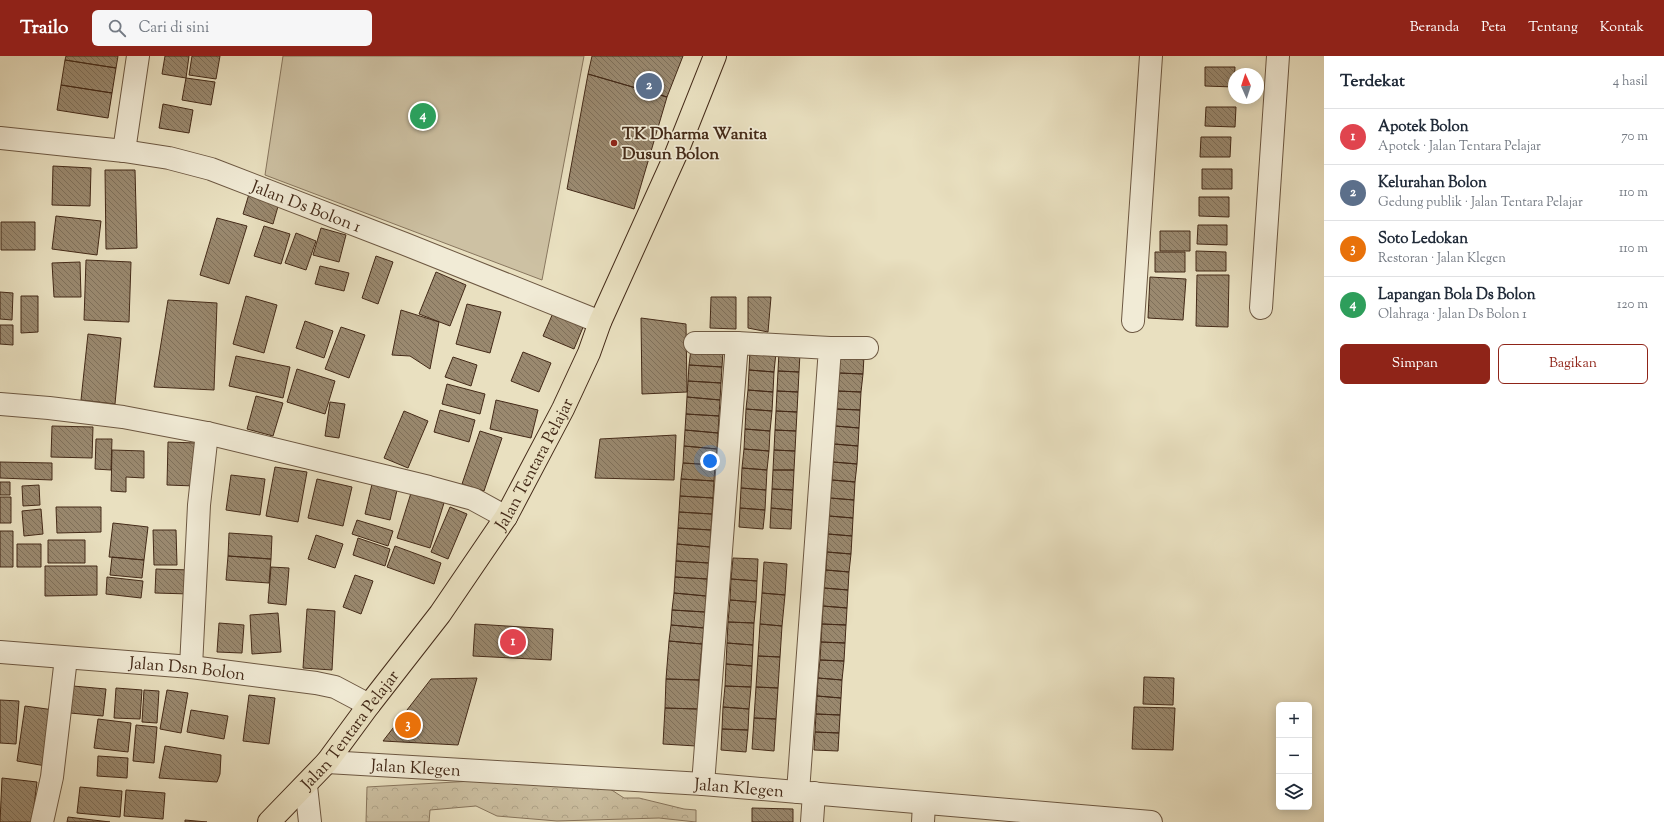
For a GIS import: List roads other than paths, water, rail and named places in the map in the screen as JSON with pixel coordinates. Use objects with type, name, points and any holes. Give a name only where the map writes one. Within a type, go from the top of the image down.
[{"type":"main road","name":"Jalan Tentara Pelajar","points":[[269,822],[306,786],[327,762],[369,705],[440,614],[506,517],[566,402],[589,353],[600,322],[676,154],[715,56]]},
{"type":"street","points":[[124,151],[138,56]]},
{"type":"street","points":[[1133,320],[1151,56]]},
{"type":"street","points":[[1260,308],[1278,56]]},
{"type":"street","name":"Jalan Ds Bolon 1","points":[[0,138],[124,151],[169,158],[211,169],[405,244],[600,322]]},
{"type":"street","points":[[703,784],[737,343]]},
{"type":"street","points":[[696,344],[737,343],[830,348],[867,348]]},
{"type":"street","points":[[812,822],[806,792],[830,348]]},
{"type":"street","points":[[0,404],[50,408],[123,417],[207,433],[273,448],[473,499],[506,517]]},
{"type":"street","points":[[190,666],[199,505],[207,433]]},
{"type":"street","name":"Jalan Dsn Bolon","points":[[0,652],[190,666],[316,683],[335,687],[369,705]]},
{"type":"street","points":[[42,822],[52,777],[66,658]]},
{"type":"street","name":"Jalan Klegen","points":[[327,762],[703,784],[806,792],[924,813],[1151,822]]},
{"type":"street","points":[[306,786],[310,822]]},
{"type":"place","name":"Kelurahan Bolon","points":[[649,86]]},
{"type":"place","name":"Lapangan Bola Ds Bolon","points":[[423,116]]},
{"type":"place","name":"TK Dharma Wanita Dusun Bolon","points":[[614,143]]},
{"type":"place","name":"Apotek Bolon","points":[[513,642]]},
{"type":"place","name":"Soto Ledokan","points":[[408,725]]}]
